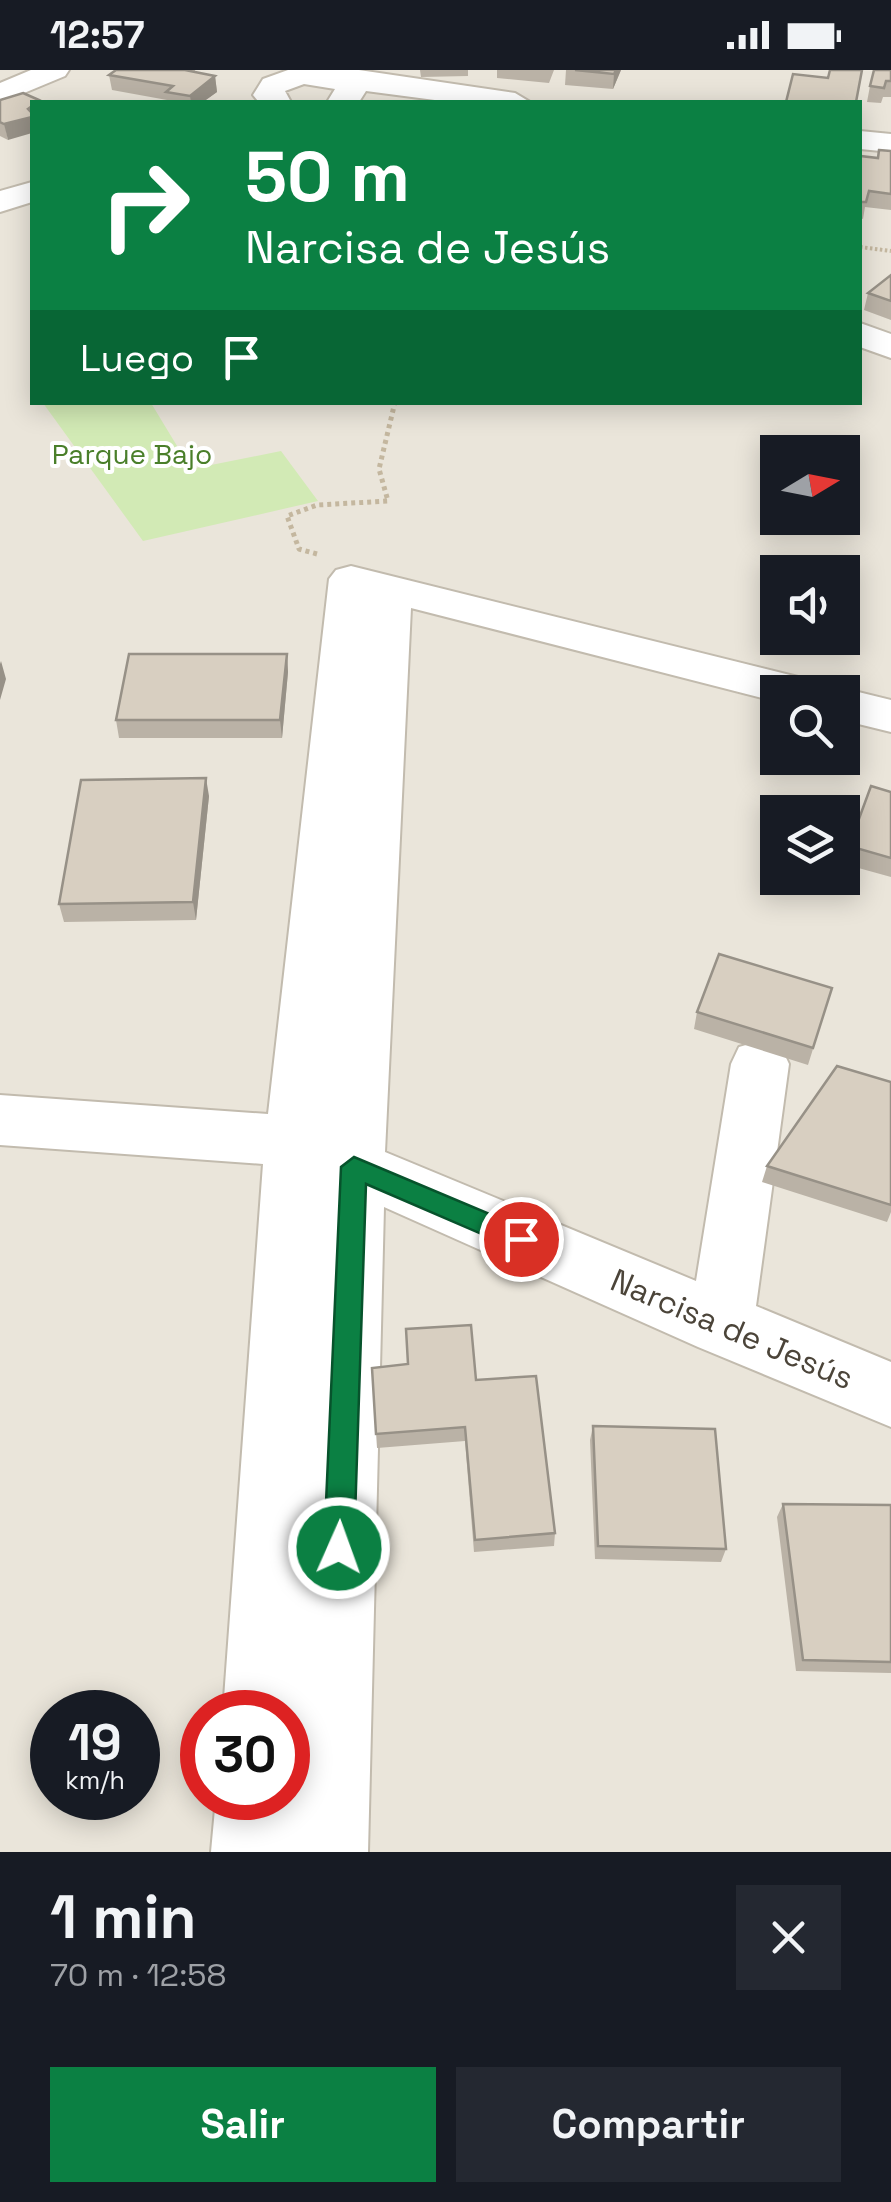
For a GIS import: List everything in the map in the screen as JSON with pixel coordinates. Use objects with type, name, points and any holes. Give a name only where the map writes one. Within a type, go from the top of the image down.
[{"type":"street","points":[[0,94],[55,70]]},
{"type":"street","points":[[262,90],[280,80],[302,75],[342,88],[495,100]]},
{"type":"street","points":[[862,140],[891,144]]},
{"type":"street","points":[[0,202],[30,193]]},
{"type":"street","points":[[862,335],[891,348]]},
{"type":"street","points":[[263,1690],[324,1154],[370,583],[760,682]]},
{"type":"street","points":[[860,708],[891,716]]},
{"type":"street","points":[[721,1326],[760,1064]]},
{"type":"street","name":"Narcisa de Jesús","points":[[0,1120],[324,1154],[891,1395]]},
{"type":"street","points":[[324,1154],[327,1852]]},
{"type":"street","points":[[252,1852],[254,1820]]},
{"type":"path","points":[[862,246],[891,251]]},
{"type":"path","points":[[370,583],[325,556],[300,550],[287,516],[317,505],[388,502],[379,470],[395,405]]},
{"type":"shaded area","points":[[0,70],[891,70],[891,1852],[0,1852]]},
{"type":"green space","name":"Parque Bajo","points":[[44,405],[152,405],[191,469],[281,451],[318,501],[143,541]]},
{"type":"building","points":[[116,70],[185,70],[215,76],[190,96],[166,92],[173,86],[109,75]]},
{"type":"building","points":[[575,70],[616,70],[614,74]]},
{"type":"building","points":[[830,70],[862,70],[856,100],[786,100],[793,74],[828,78]]},
{"type":"building","points":[[874,70],[891,70],[891,81],[886,81],[884,88],[870,86]]},
{"type":"building","points":[[23,93],[39,100],[30,100],[30,118],[4,124],[0,122],[0,100]]},
{"type":"building","points":[[879,150],[891,151],[891,194],[869,191],[866,202],[862,202],[862,156],[878,158]]},
{"type":"building","points":[[891,275],[891,301],[868,293]]},
{"type":"building","points":[[129,654],[287,654],[280,720],[116,720]]},
{"type":"building","points":[[206,778],[193,902],[59,904],[81,780]]},
{"type":"building","points":[[871,786],[891,792],[891,858],[860,849],[860,816]]},
{"type":"building","points":[[719,954],[832,988],[813,1048],[697,1012]]},
{"type":"building","points":[[837,1066],[891,1082],[891,1205],[767,1166]]},
{"type":"building","points":[[471,1325],[476,1380],[536,1376],[555,1533],[475,1540],[465,1427],[376,1434],[372,1368],[408,1364],[406,1329]]},
{"type":"building","points":[[593,1426],[715,1429],[726,1549],[598,1546]]},
{"type":"building","points":[[783,1504],[891,1505],[891,1662],[803,1660]]},
{"type":"route","points":[[339,1548],[354,1167],[521,1239]]}]
